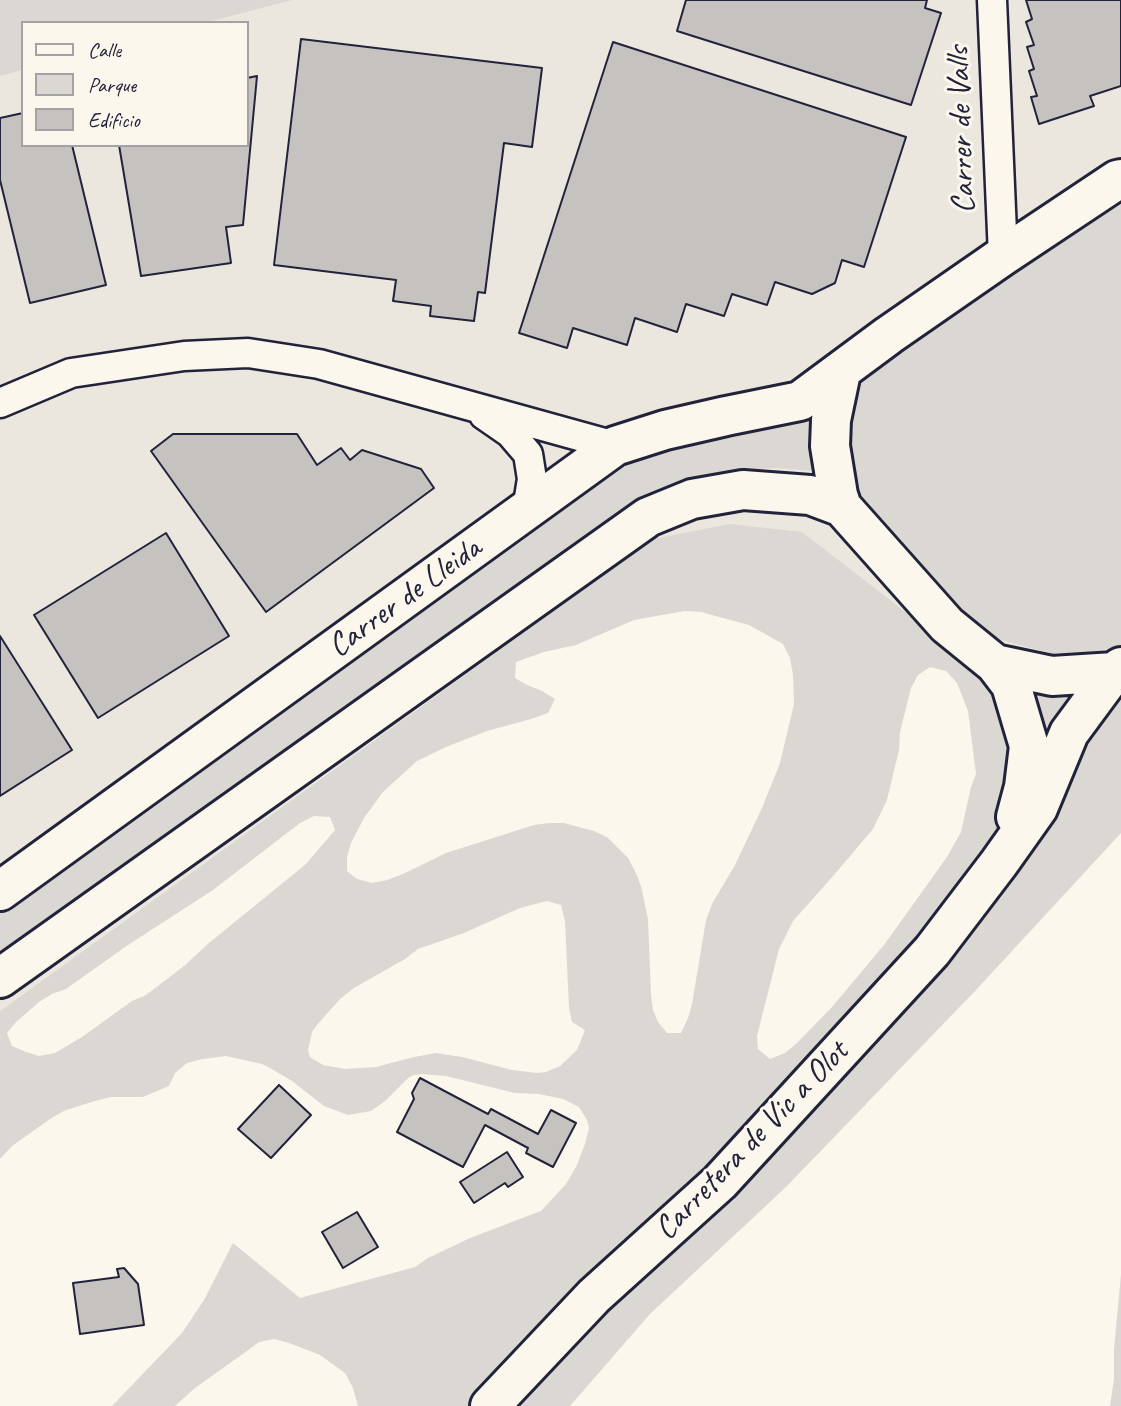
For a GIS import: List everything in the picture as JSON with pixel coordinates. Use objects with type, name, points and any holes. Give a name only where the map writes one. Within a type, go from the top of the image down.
[{"type":"street","name":"Carrer de Valls","points":[[992,0],[1003,256]]},
{"type":"street","name":"Carrer de Lleida","points":[[0,891],[615,446],[665,430],[800,401],[1003,256],[1121,179]]},
{"type":"street","points":[[0,403],[71,373],[184,356],[248,353],[318,364],[615,446]]},
{"type":"street","points":[[841,372],[831,420],[830,446],[842,507],[947,625],[995,663],[1052,676],[1118,670]]},
{"type":"street","points":[[470,406],[510,433],[528,454],[532,478],[527,510]]},
{"type":"street","points":[[0,978],[648,517],[692,499],[743,490],[810,495],[842,507]]},
{"type":"street","name":"Carretera de Vic a Olot","points":[[995,663],[1011,685],[1028,746],[1024,787],[1016,819],[999,863]]},
{"type":"street","name":"Carretera de Vic a Olot","points":[[490,1406],[594,1296],[720,1182],[932,951],[1038,808],[1069,733],[1118,670]]},
{"type":"shaded area","points":[[293,0],[1121,0],[1121,683],[1114,688],[653,539],[0,1011],[0,76],[21,71],[21,147],[248,147],[248,21],[213,21]]},
{"type":"green space","points":[[0,0],[293,0],[213,21],[21,21],[21,71],[0,76]]},
{"type":"green space","points":[[1121,204],[1121,646],[1065,657],[986,636],[857,495],[851,468],[854,387],[868,364],[1096,209]]},
{"type":"green space","points":[[822,409],[815,445],[814,471],[777,468],[733,470],[666,491],[417,656],[0,955],[0,904],[598,474],[658,445]]},
{"type":"green space","points":[[730,524],[802,532],[986,674],[1121,683],[1121,833],[976,990],[786,1187],[650,1314],[570,1406],[358,1406],[345,1373],[320,1355],[274,1339],[259,1342],[195,1388],[175,1406],[112,1406],[182,1333],[204,1300],[233,1243],[300,1298],[415,1267],[470,1238],[541,1211],[566,1184],[577,1165],[589,1128],[587,1120],[579,1107],[563,1099],[515,1093],[446,1076],[422,1074],[408,1078],[371,1111],[348,1115],[324,1106],[292,1081],[262,1064],[226,1056],[187,1063],[175,1073],[169,1086],[143,1097],[111,1097],[66,1110],[12,1146],[0,1159],[0,1011],[653,539]],"holes":[[[685,611],[701,612],[749,625],[783,644],[790,658],[793,675],[794,704],[780,763],[762,808],[706,920],[692,1004],[681,1033],[667,1033],[653,1010],[648,919],[641,886],[628,858],[607,837],[564,823],[549,823],[534,825],[446,853],[387,880],[372,883],[357,879],[347,871],[351,843],[364,818],[383,792],[417,761],[487,731],[548,713],[555,699],[515,678],[516,662],[576,645],[634,620]],[[930,667],[946,671],[957,683],[968,711],[976,774],[961,832],[947,857],[884,945],[832,1007],[797,1043],[785,1053],[770,1059],[758,1049],[757,1036],[779,949],[793,921],[873,829],[887,800],[899,750],[900,732],[911,688],[918,675]],[[314,816],[330,817],[335,830],[306,864],[184,966],[146,995],[132,1001],[55,1053],[39,1056],[12,1046],[7,1033],[39,1002],[66,989],[213,890],[300,823]],[[547,901],[561,905],[565,921],[569,1008],[572,1022],[585,1030],[577,1050],[560,1066],[537,1073],[436,1053],[376,1067],[345,1069],[323,1065],[310,1057],[308,1050],[312,1032],[340,999],[354,988],[418,949],[464,933],[520,908]]]},
{"type":"green space","points":[[1121,1274],[1121,1406],[1110,1406],[1114,1378]]},
{"type":"building","points":[[686,0],[927,0],[925,8],[941,13],[911,105],[677,31]]},
{"type":"building","points":[[1026,0],[1121,0],[1121,86],[1090,96],[1094,106],[1039,124],[1031,97],[1037,96],[1029,71],[1034,69],[1027,47],[1034,45],[1026,22],[1032,19]]},
{"type":"building","points":[[301,39],[542,68],[532,147],[504,143],[485,293],[478,292],[474,321],[430,316],[431,306],[393,301],[396,280],[274,265]]},
{"type":"building","points":[[613,42],[906,137],[864,267],[842,260],[835,283],[812,294],[775,282],[767,305],[732,294],[724,316],[686,304],[677,332],[635,318],[627,345],[573,328],[567,348],[519,333]]},
{"type":"building","points":[[257,76],[243,225],[226,227],[231,263],[141,276],[119,147],[248,147],[248,78]]},
{"type":"building","points":[[21,113],[21,147],[72,147],[106,285],[30,303],[0,180],[0,118]]},
{"type":"building","points":[[173,434],[297,434],[317,465],[341,448],[350,460],[362,450],[421,469],[434,488],[266,612],[151,451]]},
{"type":"building","points":[[166,533],[229,636],[98,718],[34,615]]},
{"type":"building","points":[[0,636],[72,750],[0,796]]},
{"type":"building","points":[[420,1078],[488,1114],[491,1109],[538,1134],[551,1110],[576,1123],[553,1167],[526,1153],[528,1148],[485,1125],[463,1167],[397,1132],[414,1099],[412,1093]]},
{"type":"building","points":[[279,1085],[311,1115],[271,1158],[238,1129]]},
{"type":"building","points":[[507,1152],[523,1177],[508,1187],[505,1183],[474,1203],[460,1182]]},
{"type":"building","points":[[357,1212],[378,1247],[343,1268],[322,1232]]},
{"type":"building","points":[[124,1268],[138,1284],[144,1325],[80,1334],[73,1283],[119,1277],[117,1269]]}]
